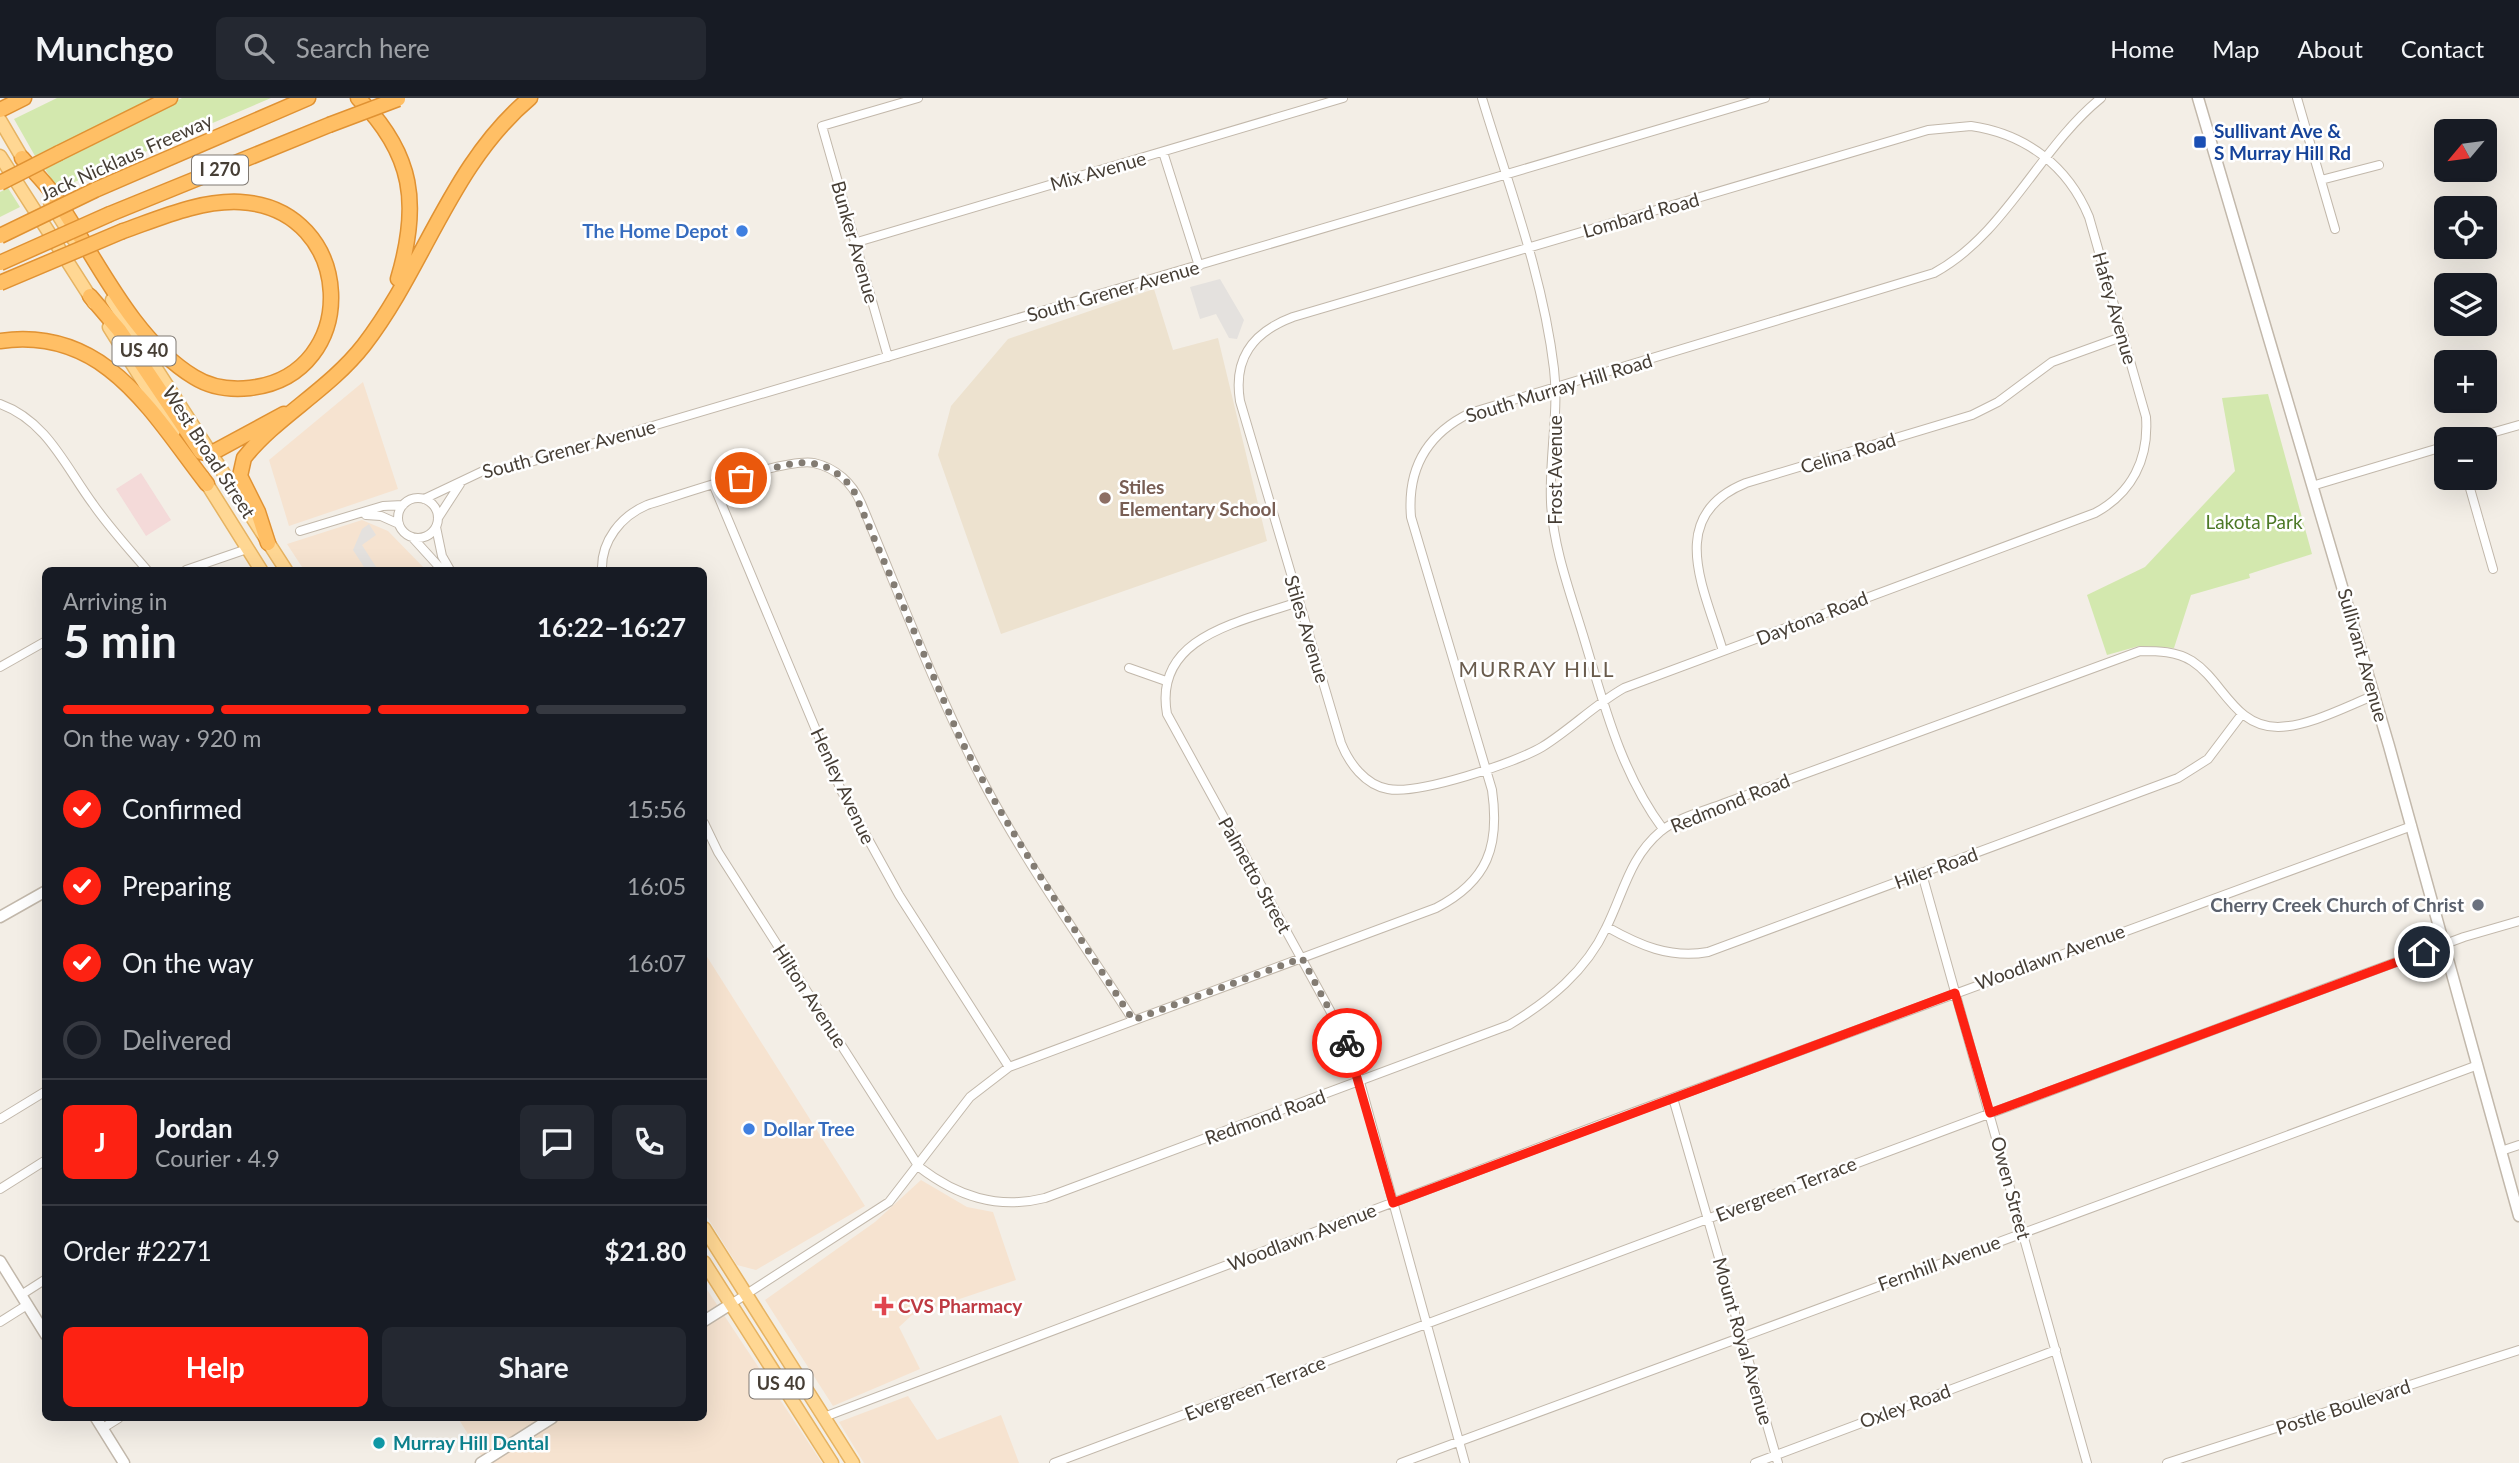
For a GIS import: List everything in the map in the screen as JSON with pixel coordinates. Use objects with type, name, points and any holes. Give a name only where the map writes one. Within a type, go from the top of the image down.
[{"type":"highway","points":[[0,110],[24,98]]},
{"type":"highway","points":[[0,183],[170,98]]},
{"type":"highway","name":"Jack Nicklaus Freeway","points":[[0,236],[96,190],[308,98]]},
{"type":"highway","points":[[358,98],[388,132],[409,181],[411,211],[408,239],[392,300]]},
{"type":"highway","points":[[268,543],[258,512],[242,484],[240,465],[249,451],[334,379],[365,344],[468,169],[491,138],[530,98]]},
{"type":"highway","name":"I 270","points":[[0,264],[110,214],[399,99]]},
{"type":"highway","points":[[0,283],[123,231],[187,209],[239,202],[262,205],[280,212],[310,235],[327,263],[332,293],[328,324],[322,340],[301,365],[281,378],[258,387],[223,388],[195,378],[173,362],[144,333],[51,192],[22,158]]},
{"type":"highway","points":[[90,296],[119,330],[201,452],[210,454],[309,400]]},
{"type":"highway","points":[[0,341],[41,338],[76,348],[97,359],[136,394],[207,484]]},
{"type":"main road","name":"West Broad Street","points":[[0,120],[284,567]]},
{"type":"main road","name":"West Broad Street","points":[[0,156],[259,567]]},
{"type":"main road","name":"US 40","points":[[707,1233],[853,1463]]},
{"type":"main road","name":"US 40","points":[[707,1267],[832,1463]]},
{"type":"street","name":"Bunker Avenue","points":[[888,357],[822,126],[918,98]]},
{"type":"street","name":"Mix Avenue","points":[[854,243],[1343,98]]},
{"type":"street","name":"Frost Avenue","points":[[1482,98],[1529,249],[1549,337],[1554,388],[1553,524],[1566,579],[1628,775],[1663,830]]},
{"type":"street","name":"South Grener Avenue","points":[[424,499],[483,471],[510,468],[1765,98]]},
{"type":"street","name":"South Murray Hill Road","points":[[730,1304],[878,1211],[897,1194],[919,1167],[970,1097],[1009,1067],[1436,908],[1457,896],[1474,880],[1488,860],[1494,837],[1494,803],[1411,517],[1412,484],[1423,452],[1448,425],[1470,413],[1934,273],[1973,246],[2047,157],[2101,98]]},
{"type":"street","name":"Sullivant Avenue","points":[[2198,98],[2375,695],[2519,1216]]},
{"type":"street","points":[[2297,98],[2335,229]]},
{"type":"street","name":"Lombard Road","points":[[1244,353],[1259,334],[1293,317],[1928,130],[1960,126],[1983,128],[2021,140],[2047,157]]},
{"type":"street","points":[[1163,152],[1199,266]]},
{"type":"street","name":"Hafey Avenue","points":[[2047,157],[2058,167],[2082,201],[2124,336],[2146,417],[2146,444],[2138,471]]},
{"type":"street","points":[[2321,180],[2379,164]]},
{"type":"street","name":"Celina Road","points":[[1723,652],[1698,567],[1695,546],[1700,522],[1714,500],[1746,483],[1972,415],[1998,401],[2052,362],[2124,336]]},
{"type":"street","name":"Stiles Avenue","points":[[1244,353],[1238,373],[1240,401],[1346,755],[1364,777],[1386,789],[1399,790],[1485,769]]},
{"type":"street","points":[[0,404],[24,415],[43,431],[94,505],[146,567]]},
{"type":"street","points":[[2497,431],[2519,425]]},
{"type":"street","points":[[2312,486],[2434,450]]},
{"type":"street","points":[[604,567],[608,540],[619,524],[641,508],[795,462],[813,462],[846,480],[858,496],[959,736],[989,793],[1133,1020]]},
{"type":"street","name":"Daytona Road","points":[[1485,769],[1540,748],[1603,700],[1624,688],[2095,513],[2120,496],[2138,471]]},
{"type":"street","name":"South Grener Avenue","points":[[437,523],[461,482]]},
{"type":"street","name":"Henley Avenue","points":[[714,486],[841,790],[899,895],[1009,1067]]},
{"type":"street","points":[[2470,490],[2493,569]]},
{"type":"street","points":[[300,531],[383,506],[403,505],[414,498],[424,499],[436,508],[442,556],[448,567]]},
{"type":"street","points":[[399,524],[403,505]]},
{"type":"street","points":[[352,516],[381,516],[399,524],[439,567]]},
{"type":"street","points":[[410,536],[427,536],[437,523]]},
{"type":"street","points":[[195,567],[247,549]]},
{"type":"street","points":[[1129,668],[1166,681],[1173,665],[1193,643],[1298,602]]},
{"type":"street","points":[[0,667],[42,643]]},
{"type":"street","name":"Redmond Road","points":[[919,1167],[948,1188],[978,1199],[1001,1203],[1033,1201],[1482,1037],[1525,1015],[1571,978],[1607,928],[1635,859],[1663,830],[1738,798],[2132,653],[2162,651],[2192,661],[2242,714],[2261,724],[2289,726],[2375,695]]},
{"type":"street","name":"Palmetto Street","points":[[1166,681],[1165,700],[1172,728],[1340,1029],[1360,1082],[1465,1463]]},
{"type":"street","name":"Hiler Road","points":[[1607,928],[1638,944],[1689,956],[1707,952],[2178,778],[2208,759],[2242,714]]},
{"type":"street","name":"Woodlawn Avenue","points":[[824,1417],[1955,993],[2412,826]]},
{"type":"street","name":"Hilton Avenue","points":[[707,829],[718,852],[919,1167]]},
{"type":"street","name":"Owen Street","points":[[1922,874],[2087,1463]]},
{"type":"street","points":[[0,917],[42,893]]},
{"type":"street","name":"Evergreen Terrace","points":[[1054,1463],[2445,944],[2519,921]]},
{"type":"street","name":"Fernhill Avenue","points":[[1401,1463],[2478,1065]]},
{"type":"street","points":[[0,1119],[42,1093]]},
{"type":"street","name":"Mount Royal Avenue","points":[[1673,1098],[1777,1459]]},
{"type":"street","points":[[2501,1150],[2519,1146]]},
{"type":"street","points":[[0,1189],[42,1163]]},
{"type":"street","points":[[0,1261],[42,1329]]},
{"type":"street","points":[[0,1322],[42,1283]]},
{"type":"street","points":[[707,1319],[730,1304]]},
{"type":"street","name":"Oxley Road","points":[[1755,1463],[1777,1459],[2056,1350]]},
{"type":"street","name":"Postle Boulevard","points":[[2166,1463],[2519,1350]]},
{"type":"street","points":[[98,1421],[124,1463]]},
{"type":"street","points":[[103,1428],[114,1421]]},
{"type":"street","points":[[481,1463],[547,1421]]},
{"type":"shaded area","points":[[1220,279],[1244,320],[1237,339],[1229,338],[1216,314],[1200,319],[1190,287]]},
{"type":"shaded area","name":"Stiles Elementary School","points":[[1154,289],[1173,350],[1218,338],[1267,541],[1001,634],[938,455],[951,406],[1008,339]]},
{"type":"shaded area","points":[[363,382],[398,489],[289,526],[269,460]]},
{"type":"shaded area","points":[[141,473],[171,520],[146,536],[116,489]]},
{"type":"shaded area","points":[[362,520],[388,531],[423,567],[302,567],[287,544]]},
{"type":"shaded area","points":[[369,524],[376,535],[362,545],[376,567],[364,567],[353,550],[362,529]]},
{"type":"shaded area","points":[[707,957],[865,1206],[756,1270],[737,1265],[707,1217]]},
{"type":"shaded area","points":[[921,1180],[967,1207],[993,1212],[1016,1280],[912,1315],[899,1327],[920,1369],[833,1406],[765,1300],[875,1222]]},
{"type":"shaded area","points":[[707,1290],[822,1463],[481,1463],[484,1460],[460,1421],[707,1421]]},
{"type":"shaded area","points":[[908,1396],[937,1440],[1001,1415],[1019,1463],[864,1463],[839,1422]]},
{"type":"green space","points":[[57,98],[154,98],[35,156],[14,119]]},
{"type":"green space","points":[[182,98],[271,98],[58,189],[45,169]]},
{"type":"green space","points":[[8,188],[20,207],[0,217],[0,192]]},
{"type":"green space","name":"Lakota Park","points":[[2268,394],[2312,554],[2249,574],[2250,578],[2191,595],[2174,648],[2139,646],[2107,655],[2087,595],[2145,567],[2235,471],[2222,398]]},
{"type":"way so far","points":[[741,478],[795,462],[813,462],[838,473],[853,489],[959,736],[999,812],[1133,1020],[1302,958],[1347,1043]]},
{"type":"place","name":"Sullivant Ave & S Murray Hill Rd","points":[[2200,142]]},
{"type":"place","name":"The Home Depot","points":[[742,231]]},
{"type":"place","name":"Stiles Elementary School","points":[[1105,498]]},
{"type":"place","name":"Cherry Creek Church of Christ","points":[[2478,905]]},
{"type":"place","name":"Dollar Tree","points":[[749,1129]]},
{"type":"place","name":"CVS Pharmacy","points":[[884,1306]]},
{"type":"place","name":"Murray Hill Dental","points":[[379,1443]]},
{"type":"district","name":"MURRAY HILL","points":[[1537,670]]},
{"type":"route","points":[[1347,1043],[1393,1203],[1955,993],[1990,1113],[2424,952]]}]
